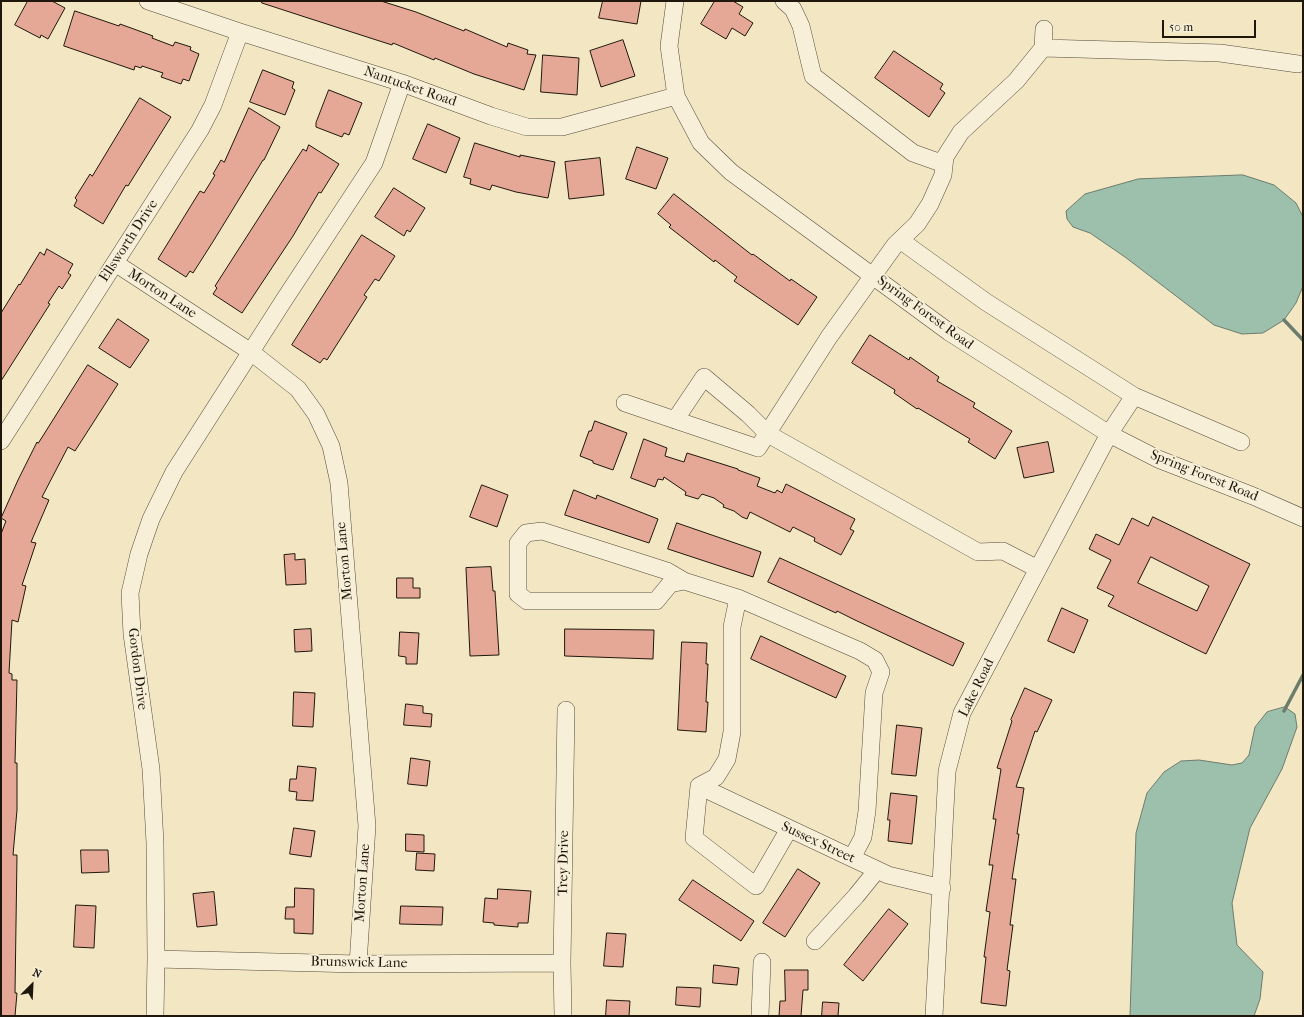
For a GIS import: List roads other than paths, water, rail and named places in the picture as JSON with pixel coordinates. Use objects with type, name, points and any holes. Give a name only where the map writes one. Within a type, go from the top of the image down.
[{"type":"street","name":"Nantucket Road","points":[[148,1],[240,32],[402,83],[491,116],[527,127],[562,127],[676,96]]},
{"type":"street","name":"Spring Forest Road","points":[[675,1],[669,46],[676,96],[701,143],[731,172],[949,332],[1109,434],[1158,459],[1254,496],[1303,518]]},
{"type":"street","points":[[784,1],[793,8],[801,26],[813,76],[913,153],[944,164]]},
{"type":"street","points":[[625,403],[758,448],[829,337],[900,240],[917,224],[930,204],[943,175],[945,157],[961,132],[1016,81],[1043,48],[1044,29]]},
{"type":"street","name":"Ellsworth Drive","points":[[1,441],[200,130],[213,104],[240,32]]},
{"type":"street","points":[[1043,48],[1220,52],[1298,64]]},
{"type":"street","name":"Gordon Drive","points":[[155,1016],[155,843],[151,769],[132,634],[130,593],[139,554],[150,519],[174,472],[374,163],[402,83]]},
{"type":"street","points":[[900,240],[986,302],[1134,396],[1241,442]]},
{"type":"street","name":"Morton Lane","points":[[115,263],[251,352],[298,390],[316,414],[331,446],[339,483],[367,826],[358,964]]},
{"type":"street","points":[[675,420],[704,377],[748,414],[768,434],[978,552],[1003,551],[1038,568]]},
{"type":"street","name":"Lake Road","points":[[934,1016],[947,772],[962,713],[1109,434],[1134,396]]},
{"type":"street","points":[[684,581],[670,584],[656,601],[527,601],[518,594],[518,543],[526,533],[542,530],[667,571],[684,581],[738,598],[860,651],[875,660],[881,672],[874,693],[867,812],[863,837],[852,858]]},
{"type":"street","points":[[738,598],[732,627],[732,732],[727,759],[716,777],[698,786],[694,838],[756,886],[790,829]]},
{"type":"street","name":"Trey Drive","points":[[563,1016],[562,963],[566,710]]},
{"type":"street","name":"Sussex Street","points":[[698,786],[888,875],[942,888]]},
{"type":"street","points":[[815,942],[877,870]]},
{"type":"street","name":"Brunswick Lane","points":[[156,959],[358,964],[562,963]]},
{"type":"street","points":[[760,1016],[762,962]]},
{"type":"waterway","points":[[1284,320],[1303,340]]},
{"type":"waterway","points":[[1284,711],[1303,675]]}]
